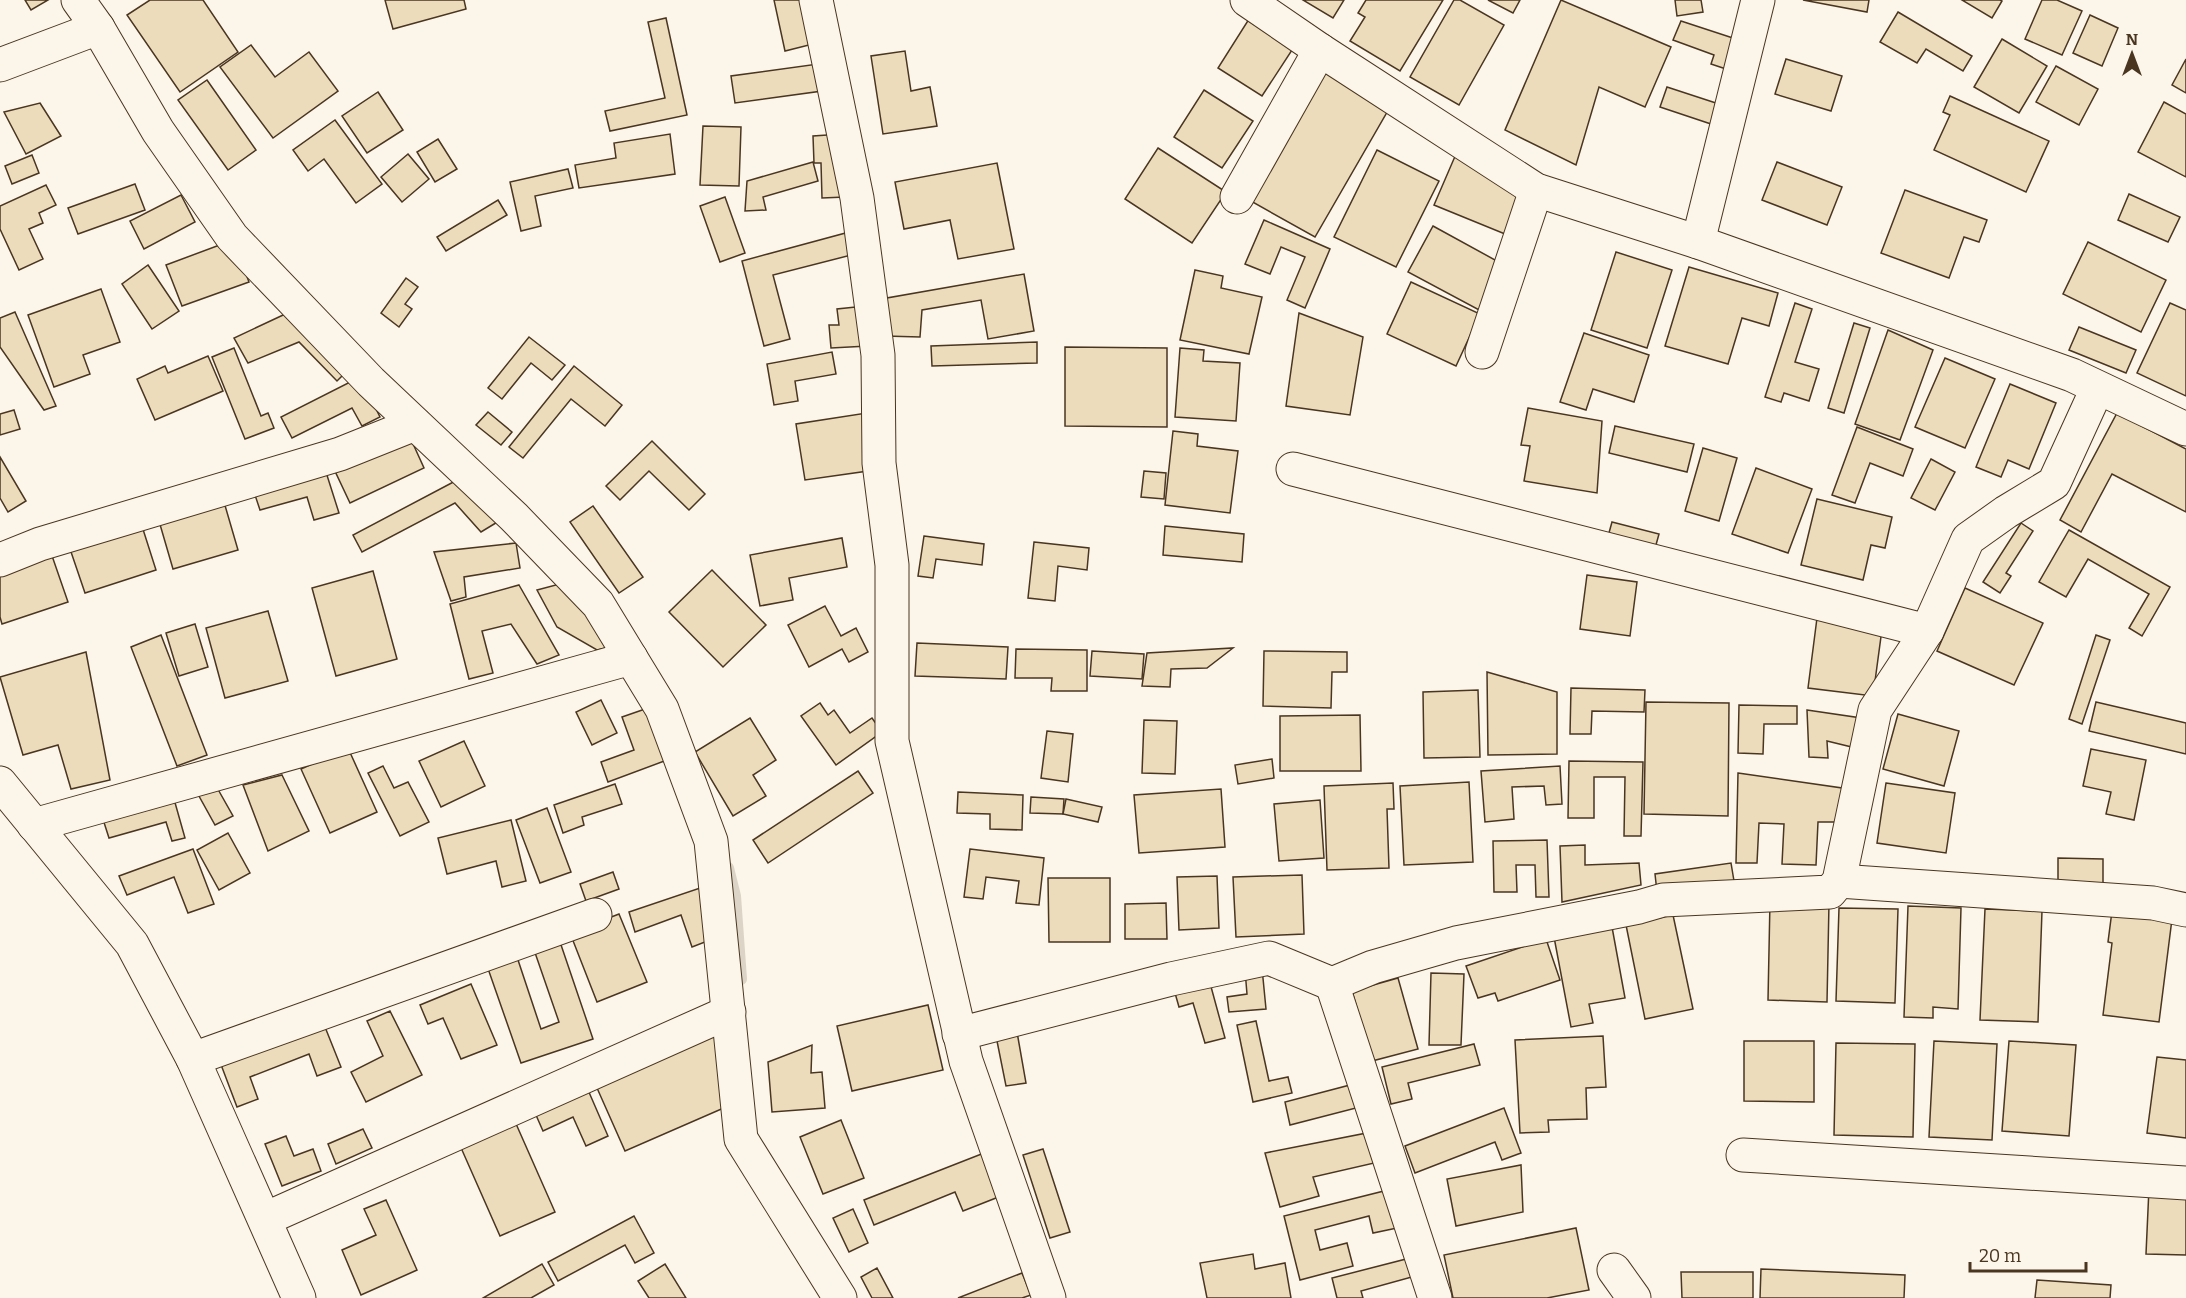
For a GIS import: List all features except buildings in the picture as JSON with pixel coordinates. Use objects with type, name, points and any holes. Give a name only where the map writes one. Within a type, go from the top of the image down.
[{"type":"street","points":[[78,0],[98,28],[158,131],[232,237],[370,382],[514,517],[598,604],[662,709],[711,841],[741,1139],[840,1298]]},
{"type":"street","points":[[816,0],[857,198],[878,355],[879,463],[892,565],[892,741],[966,1061],[1048,1298]]},
{"type":"street","points":[[1247,0],[1536,190],[1698,242],[2072,375],[2097,389],[2186,429]]},
{"type":"street","points":[[1698,242],[1758,0]]},
{"type":"street","points":[[0,65],[98,28]]},
{"type":"street","points":[[1237,197],[1320,50]]},
{"type":"street","points":[[1482,352],[1536,190]]},
{"type":"street","points":[[959,1034],[1171,979],[1269,958],[1332,984],[1373,968],[1456,943],[1639,907],[1663,900],[1830,892],[1839,881],[1875,710],[1927,631],[1968,539],[2006,512],[2054,483],[2097,389]]},
{"type":"street","points":[[0,560],[40,544],[340,454],[415,424]]},
{"type":"street","points":[[1293,469],[1927,631]]},
{"type":"street","points":[[34,825],[631,658]]},
{"type":"street","points":[[0,783],[132,944],[193,1059],[299,1298]]},
{"type":"street","points":[[1839,881],[2153,903],[2186,910]]},
{"type":"street","points":[[193,1059],[595,915]]},
{"type":"street","points":[[1332,984],[1435,1298]]},
{"type":"street","points":[[265,1220],[729,1012]]},
{"type":"street","points":[[1743,1155],[2186,1183]]},
{"type":"street","points":[[1614,1270],[1634,1298]]},
{"type":"waterway","points":[[728,868],[735,896],[741,979]]}]
